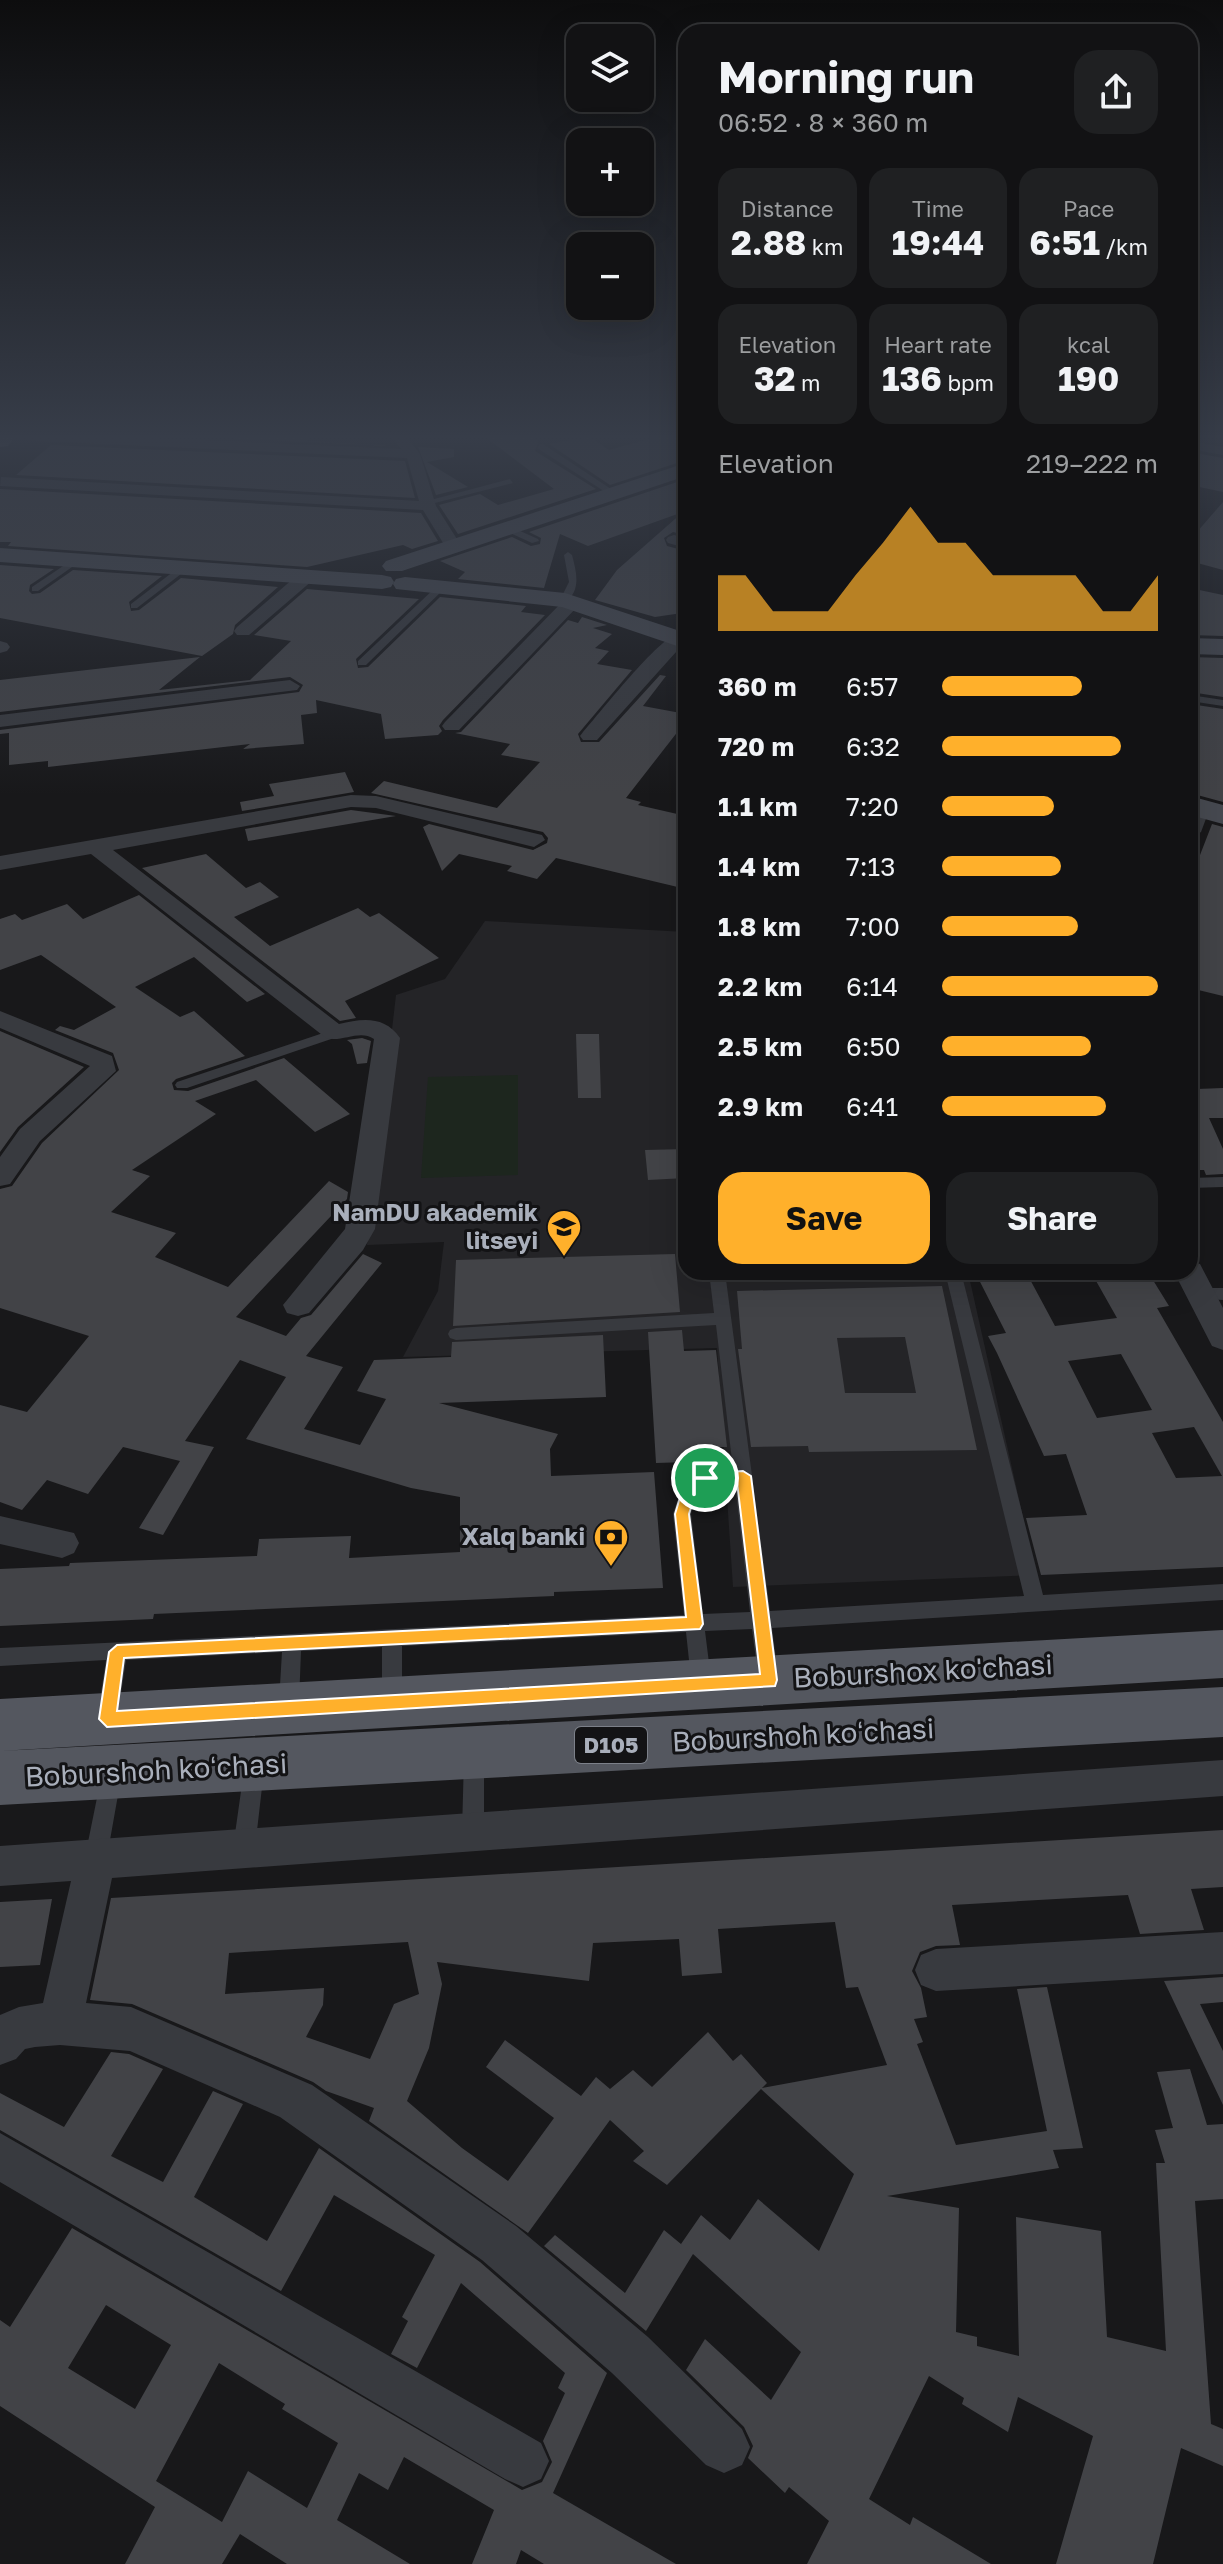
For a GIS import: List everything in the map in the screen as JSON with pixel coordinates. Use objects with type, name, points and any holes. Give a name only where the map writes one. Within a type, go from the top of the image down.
[{"type":"main road","points":[[10,556],[307,576],[406,576],[502,594],[568,601],[652,628],[671,618],[678,625]]},
{"type":"main road","points":[[406,576],[440,556]]},
{"type":"main road","points":[[1198,646],[1223,647]]},
{"type":"main road","name":"Boburshox ko'chasi","points":[[0,1725],[110,1746],[289,1708],[1223,1654]]},
{"type":"main road","name":"Boburshoh koʻchasi","points":[[0,1778],[110,1746],[254,1765],[1223,1712]]},
{"type":"street","points":[[243,631],[307,576]]},
{"type":"street","points":[[452,726],[568,601]]},
{"type":"street","points":[[590,736],[678,637]]},
{"type":"street","points":[[0,721],[290,686]]},
{"type":"street","points":[[0,863],[351,801],[376,802],[534,840]]},
{"type":"street","points":[[96,847],[335,1033],[372,1027],[387,1038],[363,1217],[353,1243],[298,1305]]},
{"type":"street","points":[[0,1019],[103,1062],[103,1071],[98,1077],[30,1135],[0,1177]]},
{"type":"street","points":[[1204,1287],[1223,1338]]},
{"type":"street","points":[[0,1530],[62,1543]]},
{"type":"street","points":[[0,1866],[1223,1778]]},
{"type":"street","points":[[60,2023],[96,1859]]},
{"type":"street","points":[[936,1970],[1223,1953]]},
{"type":"street","points":[[0,2043],[5,2035],[16,2029],[60,2023],[131,2029],[296,2101],[499,2243],[630,2355],[724,2447]]},
{"type":"street","points":[[0,2156],[523,2461]]},
{"type":"lane","points":[[568,556],[574,582],[568,601]]},
{"type":"lane","points":[[35,589],[78,560]]},
{"type":"lane","points":[[134,606],[185,567]]},
{"type":"lane","points":[[362,663],[406,576]]},
{"type":"lane","points":[[1198,699],[1223,703]]},
{"type":"lane","points":[[182,1085],[335,1033]]},
{"type":"lane","points":[[1198,1183],[1223,1182]]},
{"type":"lane","points":[[718,1280],[769,1680]]},
{"type":"lane","points":[[955,1280],[1036,1604]]},
{"type":"lane","points":[[456,1334],[723,1319]]},
{"type":"lane","points":[[702,1684],[682,1514],[686,1498],[705,1478],[743,1476]]},
{"type":"lane","points":[[0,1657],[695,1624],[1223,1592]]},
{"type":"lane","points":[[392,1639],[392,1702]]},
{"type":"lane","points":[[289,1708],[292,1643]]},
{"type":"lane","points":[[96,1859],[110,1746],[117,1652]]},
{"type":"lane","points":[[473,1832],[474,1752]]},
{"type":"lane","points":[[244,1848],[254,1765]]},
{"type":"shaded area","name":"NamDU akademik litseyi","points":[[485,921],[678,932],[678,1280],[970,1280],[1036,1575],[733,1587],[717,1348],[403,1357],[438,1291],[444,1242],[367,1245],[396,995],[445,979]]},
{"type":"shaded area","points":[[518,1075],[518,1175],[421,1178],[428,1077]]},
{"type":"building","points":[[145,556],[357,556],[307,567]]},
{"type":"building","points":[[456,556],[554,556],[544,588],[458,579],[465,572],[440,561]]},
{"type":"building","points":[[633,556],[678,556],[678,614],[655,617],[595,600],[617,570]]},
{"type":"building","points":[[1198,556],[1223,556],[1223,570],[1198,563]]},
{"type":"building","points":[[0,565],[54,569],[30,585],[32,594],[40,593],[73,570],[162,576],[129,602],[131,611],[139,610],[181,578],[278,587],[235,625],[233,634],[202,656],[0,618]]},
{"type":"building","points":[[307,589],[419,599],[356,659],[358,668],[368,667],[440,597],[526,606],[521,612],[545,615],[443,720],[439,726],[442,731],[438,735],[385,739],[381,714],[316,700],[317,713],[301,715],[304,744],[243,749],[250,744],[48,767],[48,761],[9,765],[9,733],[0,734],[0,730],[299,692],[303,685],[290,677],[0,712],[0,680],[200,657],[159,690],[250,680],[291,641],[254,635]]},
{"type":"building","points":[[1198,590],[1223,595],[1223,636],[1198,635]]},
{"type":"building","points":[[582,617],[607,625],[593,628],[612,634],[595,648],[609,651],[597,664],[632,670],[578,734],[581,742],[599,742],[660,675],[666,676],[643,706],[678,713],[678,731],[626,798],[641,802],[638,805],[678,814],[678,887],[556,858],[537,879],[507,871],[512,866],[459,854],[442,871],[423,827],[429,824],[533,850],[547,843],[548,838],[543,832],[371,793],[384,781],[497,808],[540,762],[501,755],[510,744],[455,733],[461,732],[568,620],[578,623]]},
{"type":"building","points":[[1198,657],[1223,658],[1223,697],[1198,693]]},
{"type":"building","points":[[1198,705],[1223,709],[1223,802],[1198,795]]},
{"type":"building","points":[[345,772],[354,792],[242,811],[240,802],[274,796],[269,784]]},
{"type":"building","points":[[351,810],[396,816],[248,841],[245,829]]},
{"type":"building","points":[[1212,824],[1223,827],[1223,996],[1198,990],[1198,860]]},
{"type":"building","points":[[206,854],[246,888],[260,882],[279,897],[234,917],[270,946],[358,908],[370,917],[379,913],[439,958],[345,1001],[356,1018],[340,1021],[142,868]]},
{"type":"building","points":[[139,895],[265,994],[247,1002],[194,957],[135,987],[180,1017],[194,1011],[245,1056],[176,1079],[172,1083],[174,1090],[188,1091],[284,1058],[350,1114],[315,1132],[256,1080],[195,1101],[216,1114],[132,1170],[150,1176],[111,1212],[176,1233],[155,1257],[228,1287],[329,1181],[348,1192],[347,1199],[236,1317],[286,1336],[301,1318],[311,1315],[363,1254],[382,1263],[306,1356],[343,1367],[304,1429],[360,1445],[386,1399],[357,1391],[374,1360],[451,1357],[452,1342],[603,1335],[606,1397],[439,1403],[558,1434],[550,1449],[551,1476],[654,1472],[663,1588],[554,1592],[554,1596],[154,1614],[153,1619],[0,1626],[0,1569],[69,1566],[70,1563],[257,1556],[259,1539],[351,1536],[349,1558],[460,1552],[460,1497],[411,1488],[246,1439],[286,1377],[240,1360],[185,1441],[214,1447],[163,1535],[139,1528],[180,1461],[123,1447],[88,1494],[47,1480],[22,1510],[0,1502],[0,1405],[27,1412],[89,1336],[0,1308],[0,1189],[12,1186],[42,1143],[119,1070],[113,1053],[55,1030],[60,1026],[74,1030],[116,1007],[41,955],[0,970],[0,919],[15,914],[22,920],[67,904],[83,919]]},
{"type":"building","points":[[0,1031],[84,1067],[18,1127],[0,1152]]},
{"type":"building","points":[[576,1034],[599,1034],[601,1098],[578,1098]]},
{"type":"building","points":[[362,1038],[371,1041],[367,1063],[357,1064],[352,1044],[347,1040]]},
{"type":"building","points":[[1223,1088],[1223,1118],[1209,1118],[1223,1149],[1223,1174],[1206,1175],[1204,1170],[1198,1170],[1198,1089]]},
{"type":"building","points":[[678,1149],[678,1178],[648,1180],[645,1150]]},
{"type":"building","points":[[675,1254],[680,1312],[453,1326],[456,1260]]},
{"type":"building","points":[[979,1280],[1030,1280],[1055,1326],[1117,1318],[1096,1280],[1153,1280],[1169,1306],[1157,1308],[1223,1422],[1223,1567],[1041,1575],[1026,1518],[1087,1515],[1066,1454],[1044,1456],[988,1336],[1006,1333]],"holes":[[[1121,1354],[1152,1410],[1097,1418],[1068,1361]],[[1194,1427],[1222,1476],[1176,1478],[1152,1433]]]},
{"type":"building","points":[[942,1286],[977,1450],[809,1452],[808,1446],[751,1447],[738,1349],[742,1349],[737,1291]],"holes":[[[905,1337],[916,1393],[845,1393],[837,1338]]]},
{"type":"building","points":[[682,1330],[684,1351],[716,1350],[727,1447],[720,1447],[721,1461],[656,1463],[648,1332]]},
{"type":"building","points":[[1223,1830],[1223,1887],[1191,1889],[1204,1930],[1140,1934],[1128,1895],[952,1905],[960,1945],[936,1946],[920,1952],[912,1971],[921,1988],[927,2017],[914,2019],[923,2042],[917,2044],[956,2145],[1047,2131],[1017,1989],[1047,1987],[1083,2148],[1053,2150],[1059,2168],[887,2196],[959,2208],[956,2332],[977,2337],[977,2346],[1019,2356],[1016,2217],[1101,2231],[1107,2337],[1166,2351],[1156,2163],[1165,2163],[1155,2130],[1173,2128],[1157,2072],[1190,2069],[1207,2125],[1223,2124],[1223,2199],[1195,2201],[1211,2424],[1223,2429],[1223,2466],[1181,2448],[1153,2564],[1056,2564],[1093,2436],[1018,2397],[1008,2432],[962,2404],[964,2398],[929,2376],[869,2499],[910,2525],[913,2517],[991,2564],[807,2564],[829,2521],[789,2487],[785,2493],[748,2458],[753,2446],[744,2427],[686,2370],[705,2339],[771,2400],[801,2352],[693,2254],[646,2331],[544,2246],[555,2235],[625,2293],[664,2230],[687,2249],[681,2244],[701,2215],[730,2240],[758,2199],[819,2251],[854,2174],[761,2089],[667,2185],[633,2161],[644,2151],[610,2120],[528,2233],[369,2121],[374,2108],[326,2091],[313,2082],[132,2004],[90,2000],[111,1898]],"holes":[[[835,1922],[846,1988],[858,1987],[887,2065],[762,2088],[767,2083],[741,2054],[733,2061],[708,2032],[652,2087],[633,2070],[610,2089],[596,2077],[581,2096],[505,2040],[486,2067],[554,2118],[508,2181],[462,2148],[407,2101],[429,2048],[442,1984],[437,1962],[589,1981],[593,1943],[679,1939],[682,1976],[722,1973],[718,1929]],[[408,1942],[419,1994],[394,2004],[370,2059],[306,2037],[323,2005],[324,1988],[225,1994],[229,1953]]]},
{"type":"building","points":[[52,1899],[40,1965],[0,1967],[0,1902]]},
{"type":"building","points":[[1223,1977],[1223,2002],[1200,2004],[1223,2051],[1223,2105],[1164,1981]]},
{"type":"building","points":[[111,2052],[129,2054],[163,2069],[111,2156],[163,2182],[213,2091],[243,2104],[194,2197],[267,2241],[319,2148],[480,2262],[607,2373],[553,2493],[676,2564],[544,2564],[521,2550],[516,2564],[472,2564],[494,2510],[404,2457],[388,2490],[359,2473],[337,2520],[410,2564],[287,2564],[240,2534],[222,2564],[125,2564],[155,2507],[0,2406],[0,2320],[10,2327],[72,2228],[522,2490],[542,2482],[552,2462],[543,2441],[565,2393],[558,2388],[565,2373],[461,2283],[417,2368],[391,2354],[408,2321],[402,2317],[435,2255],[334,2195],[281,2291],[0,2130],[0,2093],[64,2127]],"holes":[[[106,2305],[171,2345],[135,2409],[68,2368]],[[219,2363],[285,2404],[282,2409],[338,2443],[307,2508],[248,2471],[222,2522],[156,2481]]]},
{"type":"place","name":"NamDU akademik litseyi","points":[[564,1258]]},
{"type":"place","name":"Xalq banki","points":[[611,1568]]},
{"type":"route","points":[[743,1476],[769,1680],[107,1719],[117,1652],[695,1624],[682,1514],[686,1498],[705,1478],[743,1476]]}]
